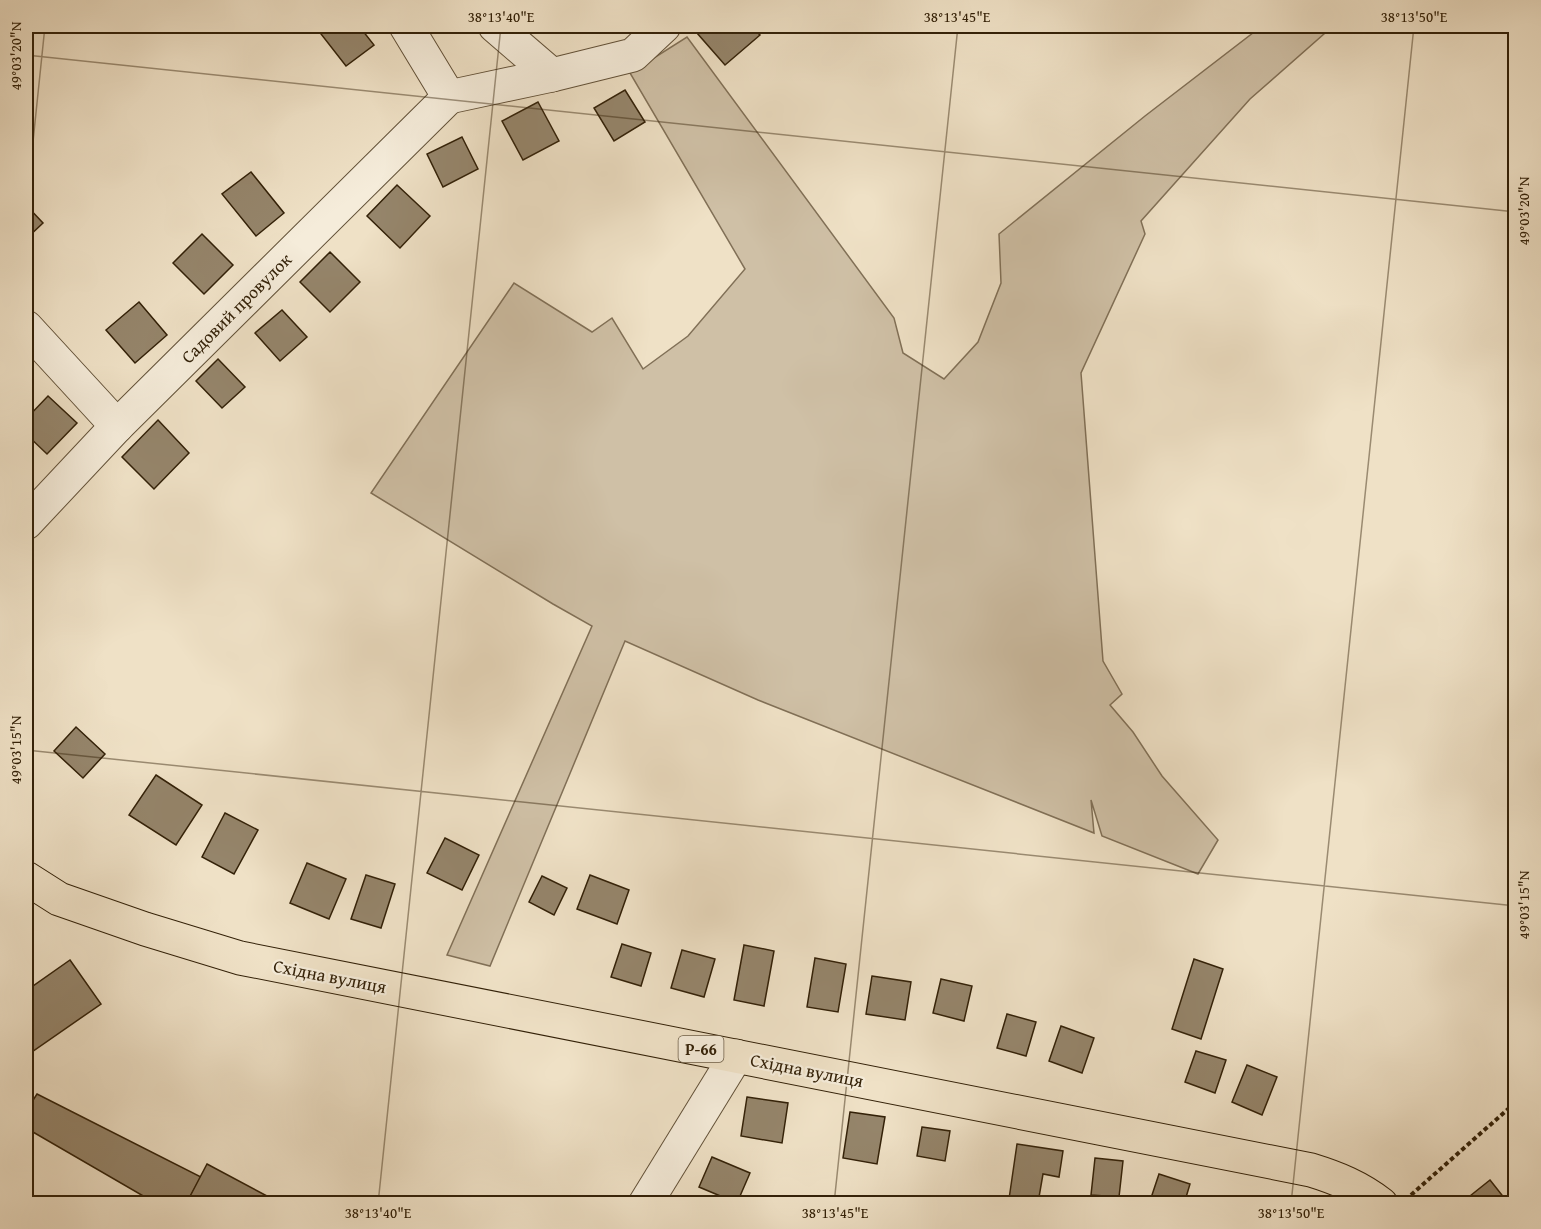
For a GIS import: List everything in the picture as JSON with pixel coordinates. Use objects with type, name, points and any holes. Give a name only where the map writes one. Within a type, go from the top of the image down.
[{"type":"main road","name":"Східна вулиця","points":[[26,878],[59,899],[145,929],[240,958],[1311,1170],[1339,1179],[1364,1191],[1395,1200]]},
{"type":"street","points":[[406,26],[449,97],[633,55],[664,26]]},
{"type":"street","points":[[495,26],[552,75]]},
{"type":"street","name":"Садовий провулок","points":[[26,523],[117,426],[449,97]]},
{"type":"street","points":[[26,327],[117,426]]},
{"type":"street","points":[[645,1203],[736,1056]]},
{"type":"path","points":[[1395,1200],[1515,1102]]},
{"type":"shaded area","points":[[1262,26],[1333,26],[1250,99],[1141,221],[1145,234],[1081,373],[1103,661],[1122,694],[1110,705],[1133,732],[1162,776],[1218,840],[1198,874],[1102,836],[1091,800],[1094,833],[758,700],[625,641],[490,966],[447,955],[592,626],[371,493],[514,283],[592,332],[612,318],[643,369],[688,336],[745,269],[630,73],[687,37],[894,318],[903,353],[944,379],[978,342],[1001,283],[999,234],[1145,116]]},
{"type":"building","points":[[333,26],[359,26],[374,45],[346,66],[321,34]]},
{"type":"building","points":[[706,26],[751,26],[760,35],[725,65],[697,33]]},
{"type":"building","points":[[625,90],[645,122],[614,141],[594,108]]},
{"type":"building","points":[[538,102],[559,141],[523,160],[502,121]]},
{"type":"building","points":[[462,137],[478,169],[443,187],[427,154]]},
{"type":"building","points":[[251,172],[284,213],[256,236],[222,194]]},
{"type":"building","points":[[397,185],[430,216],[400,248],[367,216]]},
{"type":"building","points":[[26,205],[43,223],[26,239]]},
{"type":"building","points":[[202,234],[233,265],[204,294],[173,263]]},
{"type":"building","points":[[330,252],[360,282],[330,312],[300,282]]},
{"type":"building","points":[[139,302],[167,335],[135,363],[106,330]]},
{"type":"building","points":[[282,310],[307,337],[280,361],[255,333]]},
{"type":"building","points":[[218,359],[245,387],[222,408],[196,381]]},
{"type":"building","points":[[48,396],[77,423],[47,454],[26,434],[26,419]]},
{"type":"building","points":[[158,420],[189,453],[154,489],[122,457]]},
{"type":"building","points":[[26,708],[33,714],[26,723]]},
{"type":"building","points":[[76,727],[105,754],[83,778],[54,751]]},
{"type":"building","points":[[156,775],[202,805],[176,845],[129,815]]},
{"type":"building","points":[[225,813],[258,830],[234,874],[202,857]]},
{"type":"building","points":[[445,838],[479,855],[462,890],[427,873]]},
{"type":"building","points":[[307,863],[346,879],[329,919],[290,903]]},
{"type":"building","points":[[366,875],[395,884],[381,928],[351,919]]},
{"type":"building","points":[[590,875],[629,890],[617,924],[577,909]]},
{"type":"building","points":[[542,876],[567,888],[554,915],[529,902]]},
{"type":"building","points":[[622,944],[651,953],[641,986],[611,977]]},
{"type":"building","points":[[744,945],[774,951],[764,1006],[734,1000]]},
{"type":"building","points":[[682,950],[715,959],[704,997],[671,988]]},
{"type":"building","points":[[815,958],[846,964],[838,1012],[807,1007]]},
{"type":"building","points":[[1194,959],[1223,969],[1201,1039],[1172,1029]]},
{"type":"building","points":[[70,960],[101,1004],[26,1056],[26,991]]},
{"type":"building","points":[[872,976],[911,982],[905,1020],[866,1014]]},
{"type":"building","points":[[941,979],[972,986],[964,1021],[933,1013]]},
{"type":"building","points":[[1007,1014],[1036,1022],[1026,1056],[997,1048]]},
{"type":"building","points":[[1061,1026],[1094,1038],[1082,1073],[1049,1061]]},
{"type":"building","points":[[1196,1051],[1226,1060],[1215,1093],[1185,1082]]},
{"type":"building","points":[[1247,1065],[1277,1077],[1262,1115],[1232,1102]]},
{"type":"building","points":[[37,1094],[201,1177],[186,1204],[157,1204],[26,1128],[26,1111]]},
{"type":"building","points":[[747,1097],[788,1103],[782,1143],[741,1136]]},
{"type":"building","points":[[850,1112],[885,1117],[877,1164],[843,1158]]},
{"type":"building","points":[[922,1127],[950,1131],[945,1161],[917,1156]]},
{"type":"building","points":[[1017,1144],[1063,1151],[1059,1177],[1043,1174],[1038,1203],[1009,1199]]},
{"type":"building","points":[[712,1157],[750,1173],[737,1203],[699,1187]]},
{"type":"building","points":[[1095,1158],[1123,1161],[1119,1197],[1091,1195]]},
{"type":"building","points":[[207,1164],[282,1204],[186,1204]]},
{"type":"building","points":[[1159,1174],[1190,1184],[1184,1204],[1149,1204]]},
{"type":"building","points":[[1490,1180],[1509,1204],[1460,1204]]}]
